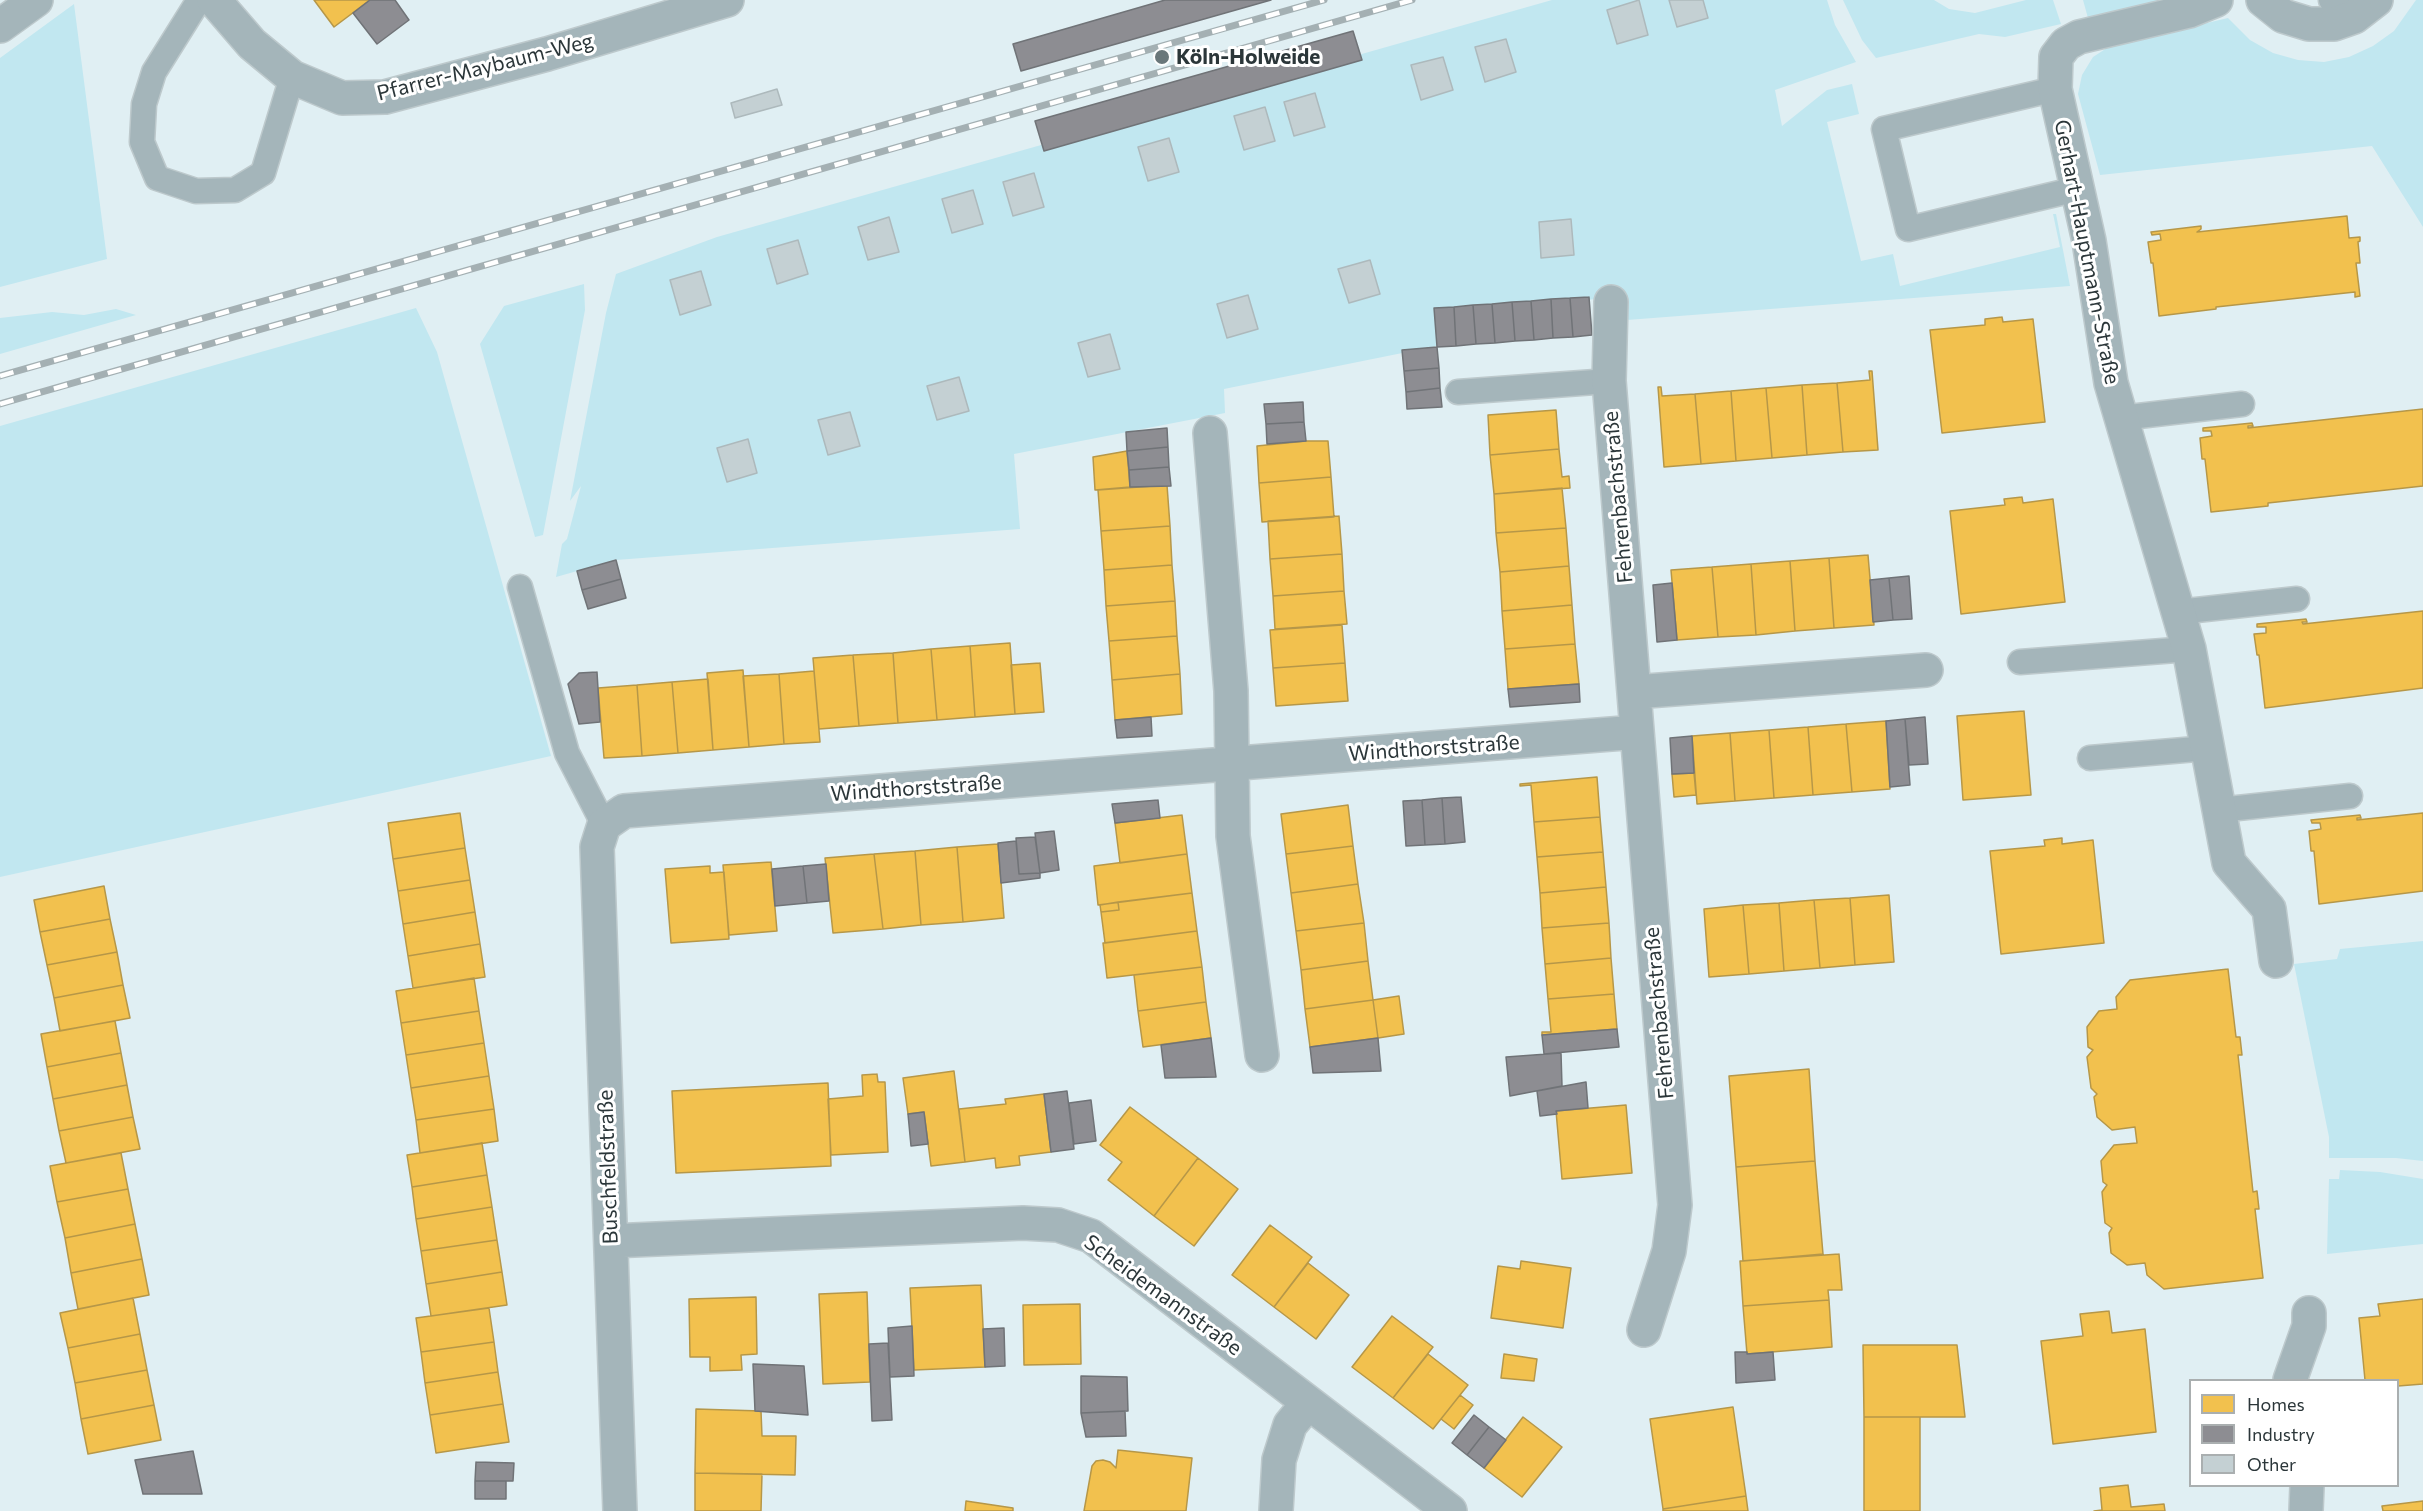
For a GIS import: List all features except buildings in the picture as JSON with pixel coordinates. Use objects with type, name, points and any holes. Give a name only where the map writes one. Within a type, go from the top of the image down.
[{"type":"street","points":[[0,26],[36,0]]},
{"type":"street","name":"Pfarrer-Maybaum-Weg","points":[[214,0],[252,44],[292,77],[342,98],[385,97],[547,54],[719,1]]},
{"type":"street","name":"Gerhart-Hauptmann-Straße","points":[[2216,0],[2189,11],[2079,37],[2066,44],[2056,57],[2055,89],[2089,241],[2111,383],[2189,649],[2229,863],[2268,909],[2276,961]]},
{"type":"street","points":[[2263,0],[2283,16],[2308,24],[2334,24],[2354,6]]},
{"type":"street","name":"Fehrenbachstraße","points":[[1611,302],[1609,381],[1675,1204],[1669,1251],[1644,1330]]},
{"type":"street","points":[[1210,434],[1231,691],[1233,836],[1262,1055]]},
{"type":"street","points":[[1634,692],[1926,670]]},
{"type":"street","name":"Windthorststraße","points":[[604,825],[624,811],[1637,732]]},
{"type":"street","name":"Buschfeldstraße","points":[[604,825],[597,847],[620,1511]]},
{"type":"street","name":"Scheidemannstraße","points":[[611,1241],[1023,1223],[1058,1225],[1090,1236],[1450,1511]]},
{"type":"street","points":[[2290,1379],[2309,1326],[2309,1313]]},
{"type":"street","points":[[1276,1511],[1279,1460],[1290,1425],[1308,1403]]},
{"type":"street","points":[[2306,1511],[2307,1487]]},
{"type":"lane","points":[[199,0],[154,72],[144,104],[142,142],[157,178],[196,190],[235,190],[263,173],[292,77]]},
{"type":"lane","points":[[2055,89],[1884,129],[1908,230],[2077,189]]},
{"type":"lane","points":[[1458,392],[1609,381]]},
{"type":"lane","points":[[2121,418],[2242,404]]},
{"type":"lane","points":[[520,587],[567,753],[604,825]]},
{"type":"lane","points":[[2178,612],[2297,599]]},
{"type":"lane","points":[[2020,662],[2189,649]]},
{"type":"lane","points":[[2090,758],[2208,748]]},
{"type":"lane","points":[[2219,810],[2350,796]]},
{"type":"shaded area","points":[[1552,0],[1827,0],[1835,25],[1856,62],[1775,90],[1782,126],[1827,90],[1852,84],[1859,114],[1827,122],[1861,261],[1893,254],[1900,286],[2060,247],[2053,214],[2056,214],[2070,286],[1627,320],[1624,297],[1442,311],[1437,346],[1224,389],[1225,413],[1014,454],[1020,529],[616,560],[556,577],[562,544],[567,539],[581,486],[570,501],[606,313],[616,274],[717,237]]},
{"type":"shaded area","points":[[1843,0],[1934,0],[1949,9],[1975,13],[2026,0],[2053,0],[2061,24],[2005,37],[1979,34],[1876,58],[1862,40]]},
{"type":"shaded area","points":[[2083,0],[2165,0],[2088,18]]},
{"type":"shaded area","points":[[2416,0],[2423,0],[2423,227],[2372,146],[2100,175],[2078,94],[2082,75],[2093,57],[2110,46],[2228,18],[2250,40],[2273,53],[2298,60],[2324,62],[2349,57],[2373,46],[2394,31]]},
{"type":"shaded area","points":[[74,4],[107,259],[0,287],[0,58]]},
{"type":"shaded area","points":[[584,284],[585,310],[543,535],[535,537],[480,344],[504,306]]},
{"type":"shaded area","points":[[416,308],[437,352],[551,756],[0,877],[0,426]]},
{"type":"shaded area","points":[[116,309],[136,315],[0,354],[0,318],[52,312],[84,315]]},
{"type":"shaded area","points":[[2423,941],[2423,1161],[2396,1158],[2329,1158],[2329,1137],[2294,964],[2337,959],[2340,949]]},
{"type":"shaded area","points":[[2340,1170],[2380,1172],[2423,1179],[2423,1244],[2327,1254],[2329,1179],[2339,1179]]},
{"type":"railway","points":[[0,376],[1324,0]]},
{"type":"railway","points":[[0,404],[1412,0]]},
{"type":"place","name":"Köln-Holweide","points":[[1162,57]]}]
